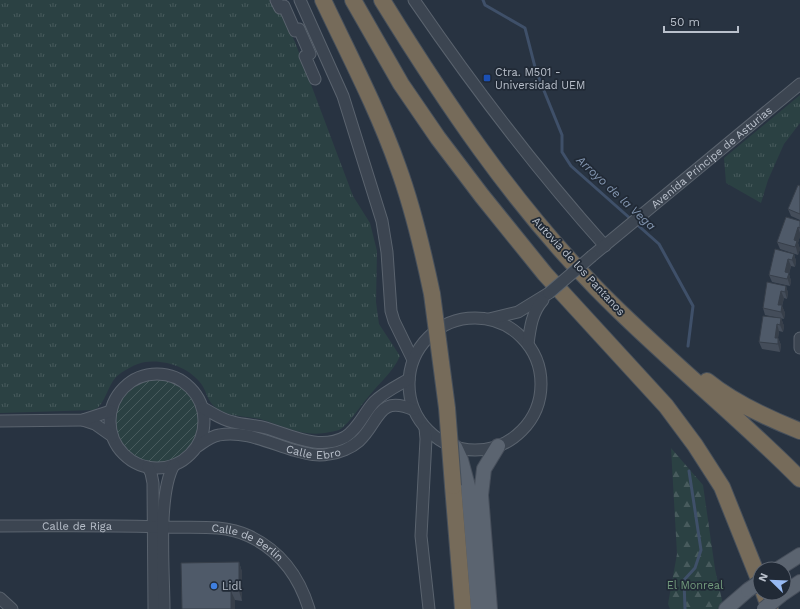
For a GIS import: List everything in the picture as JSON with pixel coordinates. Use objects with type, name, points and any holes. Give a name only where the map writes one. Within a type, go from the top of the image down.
[{"type":"highway","points":[[323,0],[376,112],[398,167],[421,238],[432,294],[446,401],[463,609]]},
{"type":"highway","points":[[353,0],[402,84],[438,138],[482,196],[546,274],[666,406],[695,445],[722,487],[752,573]]},
{"type":"highway","name":"Autovía de los Pantanos","points":[[382,0],[437,88],[498,174],[554,243],[596,288],[642,333],[800,480]]},
{"type":"highway","points":[[596,288],[641,322],[720,392],[754,412],[800,431]]},
{"type":"main road","points":[[490,609],[481,495],[484,469],[498,446]]},
{"type":"main road","points":[[455,447],[461,460],[468,486],[478,609]]},
{"type":"main road","points":[[791,561],[800,555]]},
{"type":"main road","points":[[764,609],[800,582]]},
{"type":"main road","points":[[726,609],[752,588]]},
{"type":"street","points":[[276,0],[280,8],[284,6],[295,31],[299,29],[310,54],[305,56],[315,79]]},
{"type":"street","points":[[300,0],[343,96],[382,221],[388,258],[391,311],[394,321],[413,360]]},
{"type":"street","points":[[414,0],[463,71],[515,140],[582,222],[605,246]]},
{"type":"street","name":"Avenida Príncipe de Asturias","points":[[489,319],[518,312],[549,293],[800,84]]},
{"type":"street","name":"Avenida Príncipe de Asturias","points":[[528,344],[535,312],[549,293]]},
{"type":"street","points":[[470,318],[489,319],[504,324],[517,332],[528,344],[536,357],[540,372],[541,389],[538,406],[528,424],[518,434],[498,446],[483,450],[455,447],[441,441],[425,428],[414,410],[410,394],[409,379],[413,360],[422,344],[441,328],[452,322],[470,318]]},
{"type":"street","points":[[800,338],[800,348]]},
{"type":"street","points":[[156,373],[171,375],[185,382],[196,393],[203,408],[205,421],[203,434],[198,446],[187,458],[174,465],[159,468],[148,467],[130,460],[119,450],[112,436],[110,428],[111,411],[117,396],[127,384],[140,376],[156,373]]},
{"type":"street","name":"Calle Ebro","points":[[203,408],[219,417],[234,422],[265,428],[306,441],[323,443],[333,442],[346,436],[355,428],[368,410],[381,397],[409,379]]},
{"type":"street","name":"Calle Ebro","points":[[198,446],[218,435],[235,433],[310,455],[328,455],[345,450],[360,441],[383,409],[392,405],[401,404],[414,410]]},
{"type":"street","points":[[0,422],[83,420],[111,411]]},
{"type":"street","points":[[83,420],[95,424],[112,436]]},
{"type":"street","points":[[425,428],[426,439],[421,536],[429,609]]},
{"type":"street","points":[[154,609],[159,526],[167,481],[174,465]]},
{"type":"street","points":[[148,467],[153,483],[159,526],[164,609]]},
{"type":"street","name":"Calle de Riga","points":[[0,526],[159,526]]},
{"type":"street","name":"Calle de Berlín","points":[[159,526],[228,530],[248,536],[264,544],[285,562],[294,574],[303,589],[309,609]]},
{"type":"street","points":[[0,598],[12,609]]},
{"type":"green space","points":[[0,0],[275,0],[295,42],[353,196],[370,223],[377,251],[376,302],[379,324],[400,356],[390,372],[341,429],[320,433],[303,432],[260,419],[229,414],[219,410],[212,404],[202,385],[184,369],[169,363],[153,361],[138,364],[116,377],[102,403],[95,410],[0,413]]},
{"type":"green space","points":[[800,95],[800,123],[784,144],[768,180],[761,203],[726,183],[724,158]]},
{"type":"green space","points":[[157,379],[165,380],[180,386],[192,398],[198,413],[198,429],[192,444],[180,456],[165,462],[157,463],[149,462],[134,456],[122,444],[116,429],[115,421],[116,413],[122,398],[134,386],[149,380]]},
{"type":"green space","name":"El Monreal","points":[[671,448],[703,485],[715,569],[724,609],[670,609],[668,604],[677,554]]},
{"type":"building","points":[[798,185],[800,186],[800,214],[788,209]]},
{"type":"building","points":[[786,217],[800,221],[800,228],[798,227],[794,240],[797,241],[795,247],[777,242]]},
{"type":"building","points":[[775,249],[794,254],[792,260],[788,259],[785,272],[789,273],[787,279],[769,275]]},
{"type":"building","points":[[767,282],[786,286],[785,292],[781,291],[778,305],[782,305],[781,312],[763,308]]},
{"type":"building","points":[[763,316],[781,318],[780,325],[777,324],[775,338],[778,338],[778,344],[759,342]]},
{"type":"building","name":"Lidl","points":[[239,562],[239,591],[231,591],[231,609],[182,609],[181,563]]},
{"type":"waterway","name":"Arroyo de la Vega","points":[[483,0],[485,5],[525,28],[536,71],[562,135],[562,152],[571,166],[659,244],[693,306],[688,346]]},
{"type":"waterway","points":[[685,609],[684,580],[695,568],[701,550],[689,471]]},
{"type":"place","name":"Ctra. M501 - Universidad UEM","points":[[487,78]]},
{"type":"place","name":"Lidl","points":[[214,586]]}]
